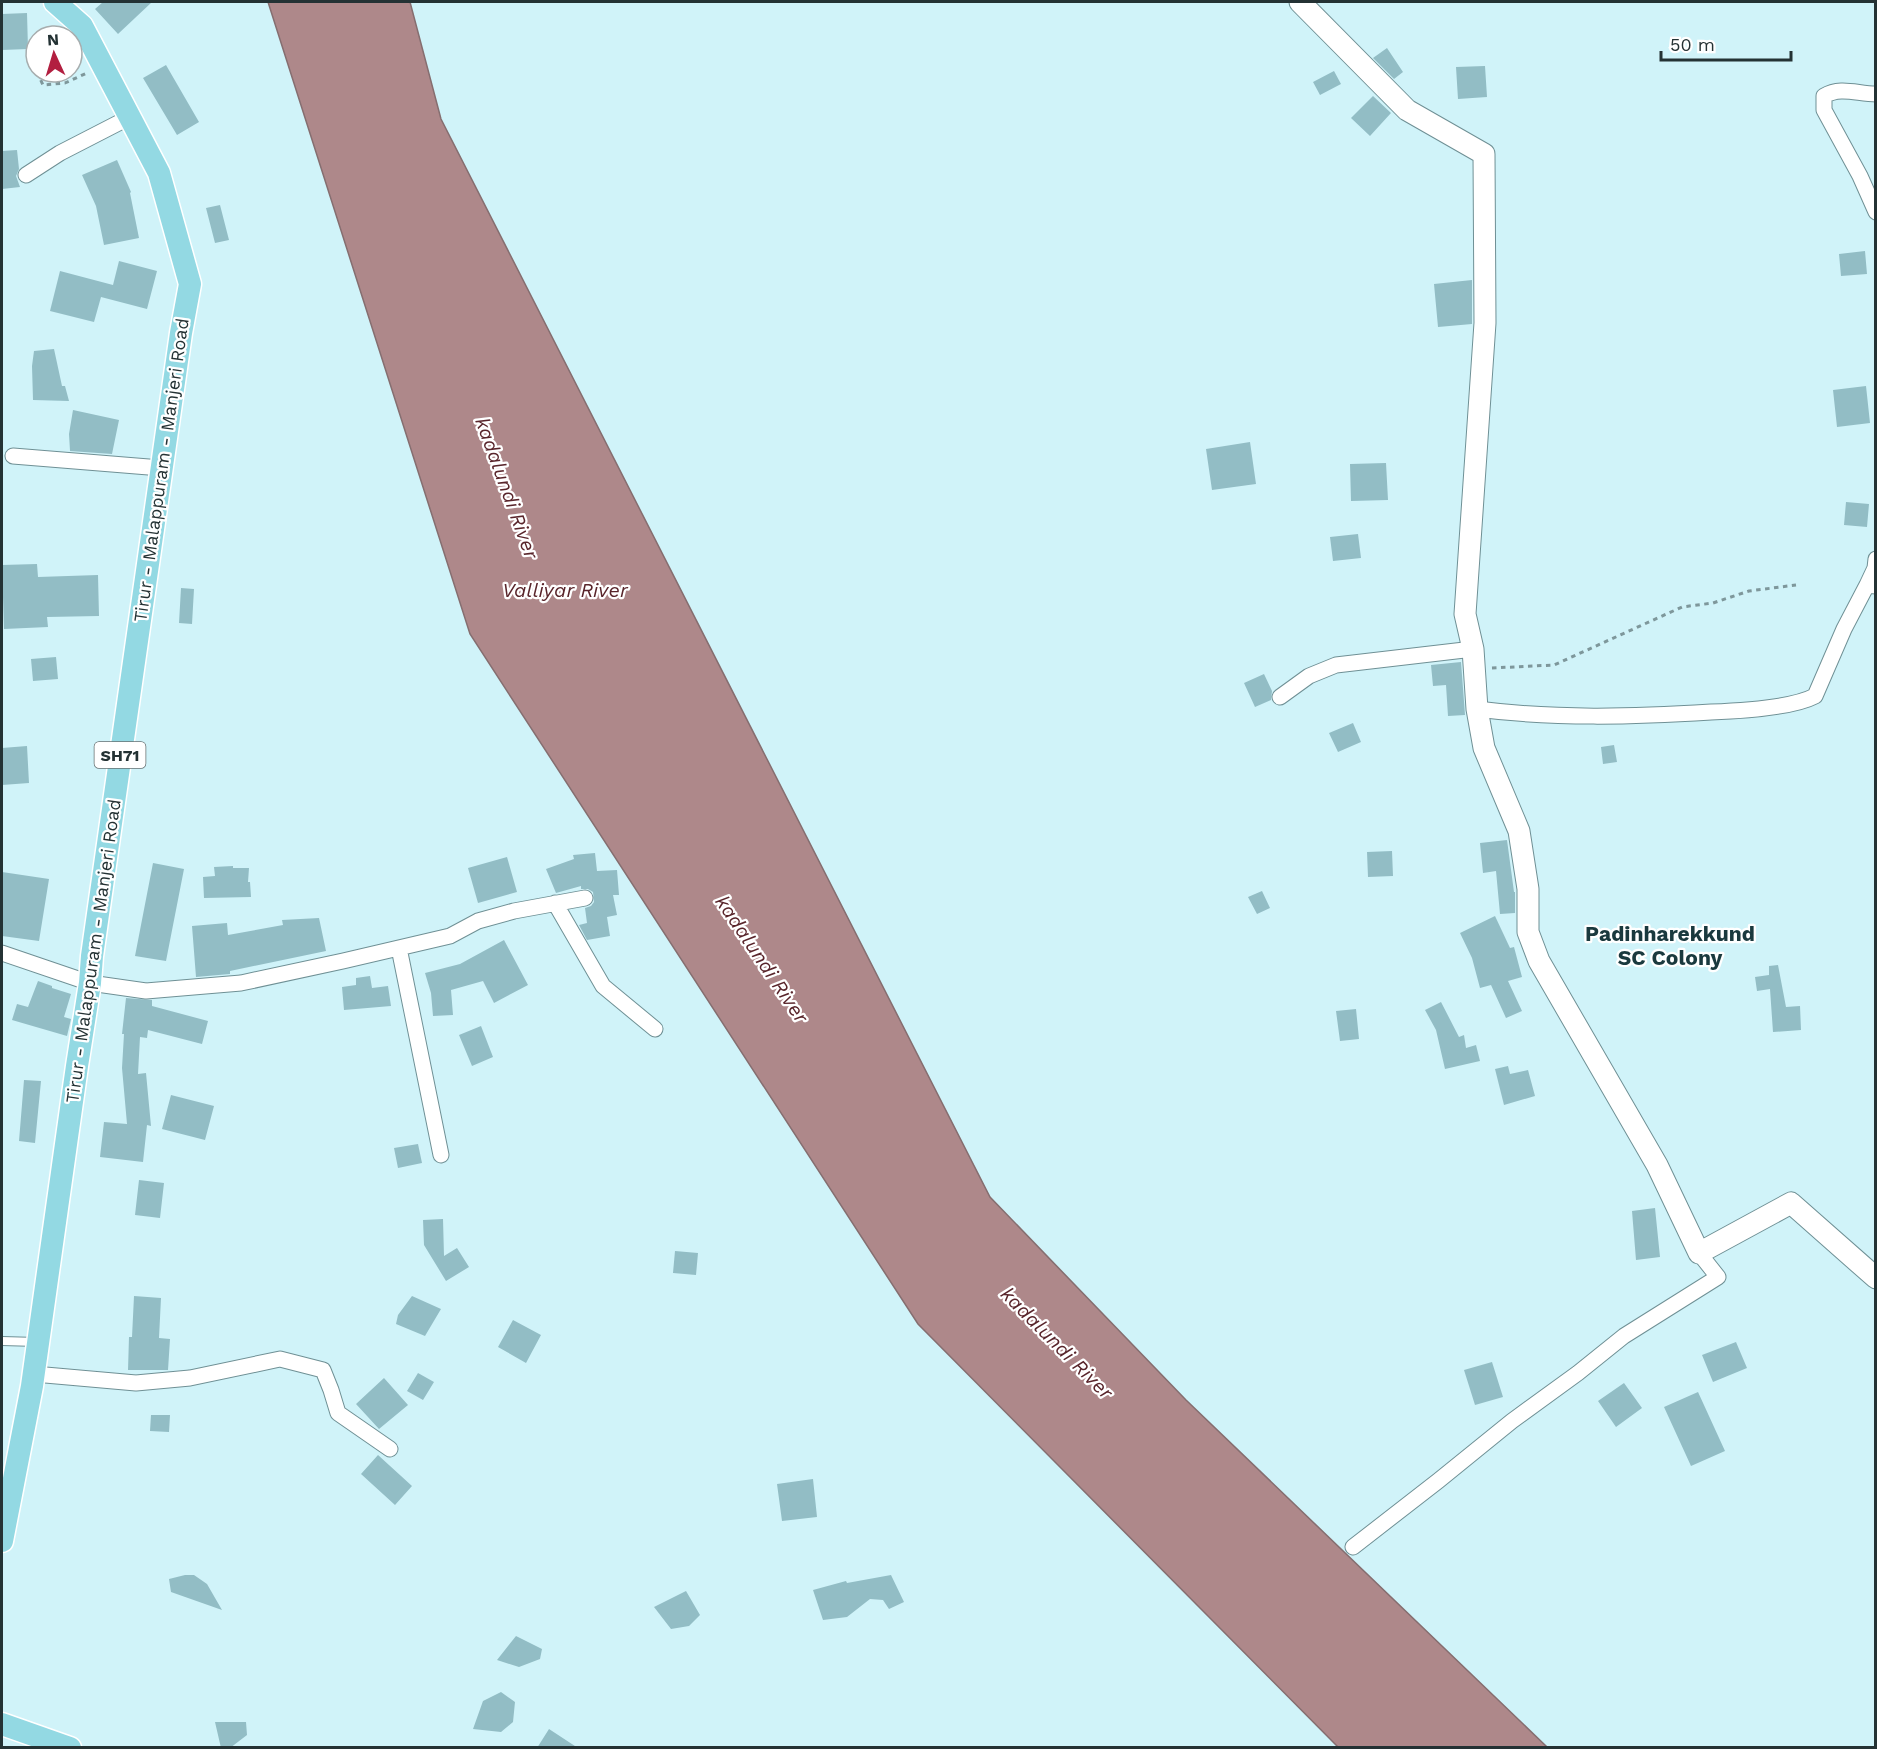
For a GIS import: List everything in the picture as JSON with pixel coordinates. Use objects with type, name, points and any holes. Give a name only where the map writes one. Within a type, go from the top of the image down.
[{"type":"main road","name":"Tirur - Malappuram - Manjeri Road","points":[[2,1540],[34,1374],[161,468],[190,284],[159,173],[82,26],[55,2]]},
{"type":"main road","points":[[1300,2],[1407,110],[1484,154],[1485,323],[1465,614],[1474,659],[1477,709],[1484,748],[1519,831],[1528,889],[1528,932],[1539,961],[1657,1165],[1699,1253],[1791,1203],[1875,1278]]},
{"type":"main road","points":[[2,1724],[70,1748]]},
{"type":"street","points":[[1875,94],[1850,90],[1831,92],[1824,96],[1824,110],[1860,176],[1875,212]]},
{"type":"street","points":[[26,176],[60,153],[130,117]]},
{"type":"street","points":[[13,456],[161,468]]},
{"type":"street","points":[[1477,709],[1559,717],[1636,716],[1743,710],[1805,701],[1815,696],[1844,629],[1871,586],[1875,559]]},
{"type":"street","points":[[1280,697],[1309,676],[1336,665],[1474,659]]},
{"type":"street","points":[[2,952],[90,983],[146,991],[241,983],[450,936],[478,921],[514,911],[585,898]]},
{"type":"street","points":[[555,903],[603,986],[656,1029]]},
{"type":"street","points":[[399,948],[441,1155]]},
{"type":"street","points":[[1353,1548],[1512,1420],[1578,1373],[1624,1336],[1718,1277],[1699,1253]]},
{"type":"street","points":[[34,1374],[136,1383],[190,1378],[280,1359],[323,1370],[338,1413],[390,1449]]},
{"type":"lane","points":[[2,1341],[38,1342]]},
{"type":"path","points":[[84,74],[103,66]]},
{"type":"path","points":[[1474,659],[1554,665],[1682,607],[1713,603],[1749,591],[1796,585]]},
{"type":"water","name":"Valliyar River","points":[[268,2],[410,2],[441,119],[990,1197],[1186,1400],[1547,1747],[1338,1747],[918,1324],[470,634]]},
{"type":"building","points":[[103,2],[152,2],[118,34],[95,9]]},
{"type":"building","points":[[27,13],[27,24],[24,24],[24,49],[2,50],[2,14]]},
{"type":"building","points":[[1387,48],[1403,72],[1394,79],[1373,58]]},
{"type":"building","points":[[166,65],[199,122],[177,135],[143,78]]},
{"type":"building","points":[[1485,66],[1487,97],[1458,99],[1456,67]]},
{"type":"building","points":[[1334,71],[1341,84],[1320,95],[1313,82]]},
{"type":"building","points":[[1373,96],[1391,113],[1370,136],[1351,118]]},
{"type":"building","points":[[17,150],[19,169],[16,176],[20,187],[2,189],[2,151]]},
{"type":"building","points":[[117,160],[131,192],[139,238],[104,245],[96,206],[82,175]]},
{"type":"building","points":[[220,205],[229,240],[215,243],[206,208]]},
{"type":"building","points":[[1865,251],[1867,274],[1841,276],[1839,254]]},
{"type":"building","points":[[119,261],[157,271],[147,309],[101,297],[94,322],[50,311],[60,271],[113,285]]},
{"type":"building","points":[[1472,280],[1472,324],[1438,327],[1434,284]]},
{"type":"building","points":[[54,349],[62,386],[65,386],[69,401],[33,400],[34,351]]},
{"type":"building","points":[[1866,386],[1870,423],[1837,427],[1833,390]]},
{"type":"building","points":[[73,410],[119,420],[112,454],[70,451],[69,434]]},
{"type":"building","points":[[1250,442],[1256,484],[1212,490],[1206,449]]},
{"type":"building","points":[[1386,463],[1388,500],[1351,501],[1350,464]]},
{"type":"building","points":[[1846,502],[1869,504],[1867,527],[1844,525]]},
{"type":"building","points":[[1358,534],[1361,558],[1333,561],[1330,537]]},
{"type":"building","points":[[37,564],[38,577],[98,575],[99,616],[47,617],[48,627],[4,629],[2,565]]},
{"type":"building","points":[[181,588],[194,589],[192,624],[179,623]]},
{"type":"building","points":[[56,657],[58,679],[33,681],[31,659]]},
{"type":"building","points":[[1461,662],[1465,715],[1448,716],[1446,685],[1433,686],[1431,665]]},
{"type":"building","points":[[1264,674],[1272,691],[1271,700],[1255,707],[1244,683]]},
{"type":"building","points":[[1353,723],[1361,742],[1338,752],[1329,733]]},
{"type":"building","points":[[1614,745],[1617,762],[1603,764],[1601,747]]},
{"type":"building","points":[[27,746],[29,783],[2,785],[2,748]]},
{"type":"building","points":[[1507,840],[1515,892],[1515,913],[1500,914],[1496,871],[1483,873],[1480,843]]},
{"type":"building","points":[[1392,851],[1393,876],[1368,877],[1367,852]]},
{"type":"building","points":[[595,853],[597,871],[617,870],[619,895],[613,895],[617,915],[607,917],[610,936],[587,940],[579,925],[587,923],[585,908],[594,902],[593,892],[581,889],[581,886],[556,893],[546,869],[574,859],[573,855]]},
{"type":"building","points":[[507,857],[517,892],[478,903],[468,868]]},
{"type":"building","points":[[153,863],[184,869],[166,961],[135,956]]},
{"type":"building","points":[[233,866],[233,868],[249,868],[248,882],[250,882],[251,897],[204,898],[203,877],[215,876],[214,867]]},
{"type":"building","points":[[2,872],[49,879],[39,941],[2,936]]},
{"type":"building","points":[[1262,891],[1270,908],[1257,914],[1248,897]]},
{"type":"building","points":[[1495,916],[1510,948],[1514,947],[1522,977],[1508,981],[1522,1011],[1506,1018],[1491,985],[1480,988],[1472,958],[1460,933]]},
{"type":"building","points":[[319,918],[326,951],[230,971],[230,974],[196,977],[192,926],[227,923],[228,935],[283,925],[282,920]]},
{"type":"building","points":[[504,940],[528,985],[494,1003],[483,981],[451,990],[453,1015],[433,1016],[431,993],[425,973],[460,964]]},
{"type":"building","points":[[1778,965],[1786,1007],[1800,1006],[1801,1030],[1773,1032],[1770,989],[1757,991],[1755,977],[1769,975],[1769,966]]},
{"type":"building","points":[[370,976],[372,988],[388,986],[391,1006],[344,1010],[342,987],[356,985],[356,978]]},
{"type":"building","points":[[38,981],[71,994],[64,1017],[71,1019],[67,1036],[12,1020],[17,1004],[28,1007]]},
{"type":"building","points":[[126,998],[152,1000],[152,1006],[208,1021],[202,1044],[148,1030],[147,1038],[140,1037],[138,1074],[146,1073],[151,1126],[147,1125],[143,1162],[100,1157],[104,1122],[127,1124],[122,1068],[124,1034],[122,1034]]},
{"type":"building","points":[[1441,1002],[1459,1037],[1464,1035],[1466,1048],[1476,1045],[1480,1061],[1445,1069],[1436,1030],[1425,1010]]},
{"type":"building","points":[[1356,1009],[1359,1039],[1340,1041],[1336,1011]]},
{"type":"building","points":[[481,1026],[493,1057],[472,1066],[459,1035]]},
{"type":"building","points":[[1508,1066],[1510,1074],[1528,1070],[1535,1096],[1504,1105],[1495,1069]]},
{"type":"building","points":[[24,1080],[41,1081],[35,1143],[19,1141]]},
{"type":"building","points":[[171,1095],[214,1106],[205,1140],[162,1129]]},
{"type":"building","points":[[418,1144],[422,1163],[398,1168],[394,1148]]},
{"type":"building","points":[[139,1180],[164,1183],[160,1218],[135,1215]]},
{"type":"building","points":[[1655,1208],[1660,1257],[1636,1260],[1632,1211]]},
{"type":"building","points":[[443,1219],[444,1256],[457,1248],[469,1267],[446,1281],[424,1245],[423,1220]]},
{"type":"building","points":[[675,1251],[698,1253],[696,1275],[673,1273]]},
{"type":"building","points":[[134,1296],[161,1298],[159,1338],[170,1339],[168,1370],[128,1370]]},
{"type":"building","points":[[412,1296],[441,1309],[425,1336],[396,1324],[398,1315]]},
{"type":"building","points":[[513,1320],[541,1335],[526,1363],[498,1347]]},
{"type":"building","points":[[1736,1342],[1747,1368],[1713,1382],[1702,1355]]},
{"type":"building","points":[[1492,1362],[1503,1397],[1475,1405],[1464,1370]]},
{"type":"building","points":[[418,1373],[434,1382],[423,1400],[407,1391]]},
{"type":"building","points":[[384,1378],[408,1405],[379,1429],[356,1404]]},
{"type":"building","points":[[1624,1383],[1642,1408],[1616,1427],[1598,1401]]},
{"type":"building","points":[[1698,1392],[1725,1451],[1691,1466],[1664,1407]]},
{"type":"building","points":[[151,1415],[170,1415],[169,1432],[150,1431]]},
{"type":"building","points":[[378,1455],[412,1486],[395,1505],[361,1474]]},
{"type":"building","points":[[813,1479],[817,1517],[782,1521],[777,1484]]},
{"type":"building","points":[[194,1575],[207,1584],[222,1610],[171,1592],[169,1579]]},
{"type":"building","points":[[891,1575],[904,1602],[889,1609],[883,1600],[870,1599],[847,1617],[823,1620],[813,1590],[846,1581],[847,1583]]},
{"type":"building","points":[[686,1591],[700,1615],[689,1626],[671,1629],[654,1607]]},
{"type":"building","points":[[516,1636],[542,1649],[540,1659],[519,1667],[497,1660]]},
{"type":"building","points":[[501,1692],[515,1702],[513,1722],[501,1732],[473,1729],[483,1701]]},
{"type":"building","points":[[215,1722],[246,1722],[247,1735],[230,1748],[221,1748]]},
{"type":"building","points":[[549,1729],[578,1748],[537,1748]]},
{"type":"district","name":"Padinharekkund SC Colony","points":[[1670,945]]},
{"type":"water label","name":"kadalundi River","points":[[507,488]]},
{"type":"water label","name":"kadalundi River","points":[[762,959]]},
{"type":"water label","name":"kadalundi River","points":[[1057,1343]]}]
